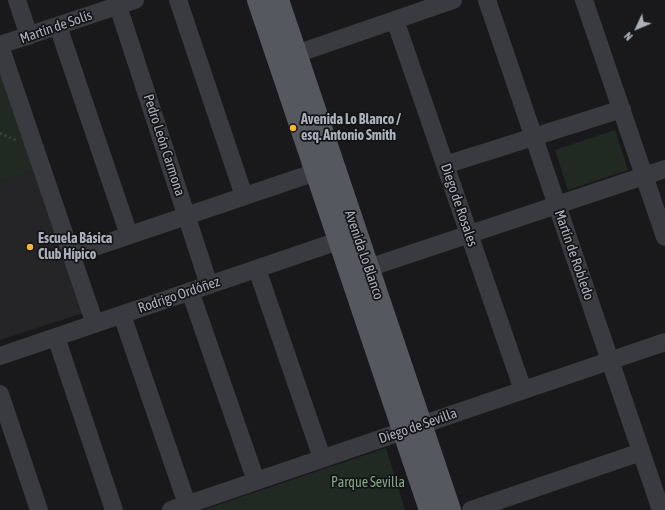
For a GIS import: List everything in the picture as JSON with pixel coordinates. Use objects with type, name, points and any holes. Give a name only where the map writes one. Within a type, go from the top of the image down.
[{"type":"main road","name":"Avenida Lo Blanco","points":[[258,0],[316,172],[348,238],[368,268],[412,428],[430,510]]},
{"type":"main road","name":"Avenida Lo Blanco","points":[[278,0],[296,54],[348,238],[412,428],[450,510]]},
{"type":"street","points":[[17,0],[29,36]]},
{"type":"street","name":"Martín de Solís","points":[[0,46],[58,26],[94,7],[118,6],[135,0]]},
{"type":"street","points":[[178,0],[244,196]]},
{"type":"street","points":[[296,54],[453,0]]},
{"type":"street","name":"Martín de Robledo","points":[[487,0],[641,452],[659,484],[661,510]]},
{"type":"street","points":[[584,0],[665,237]]},
{"type":"street","name":"Pedro León Carmona","points":[[118,6],[209,285]]},
{"type":"street","name":"Diego de Rosales","points":[[395,20],[523,390]]},
{"type":"street","points":[[58,26],[129,235]]},
{"type":"street","points":[[0,46],[95,324]]},
{"type":"street","points":[[445,165],[622,109]]},
{"type":"street","points":[[368,268],[665,170]]},
{"type":"street","points":[[71,255],[316,172]]},
{"type":"street","name":"Rodrigo Ordóñez","points":[[0,356],[348,238]]},
{"type":"street","points":[[257,269],[322,458]]},
{"type":"street","points":[[190,291],[256,481]]},
{"type":"street","points":[[122,315],[179,507]]},
{"type":"street","points":[[56,337],[114,510]]},
{"type":"street","name":"Diego de Sevilla","points":[[179,507],[665,342]]},
{"type":"street","points":[[0,394],[39,510]]},
{"type":"street","points":[[471,510],[641,452]]},
{"type":"shaded area","name":"Escuela Básica Club Hípico","points":[[35,170],[83,313],[0,340],[0,182]]},
{"type":"green space","points":[[0,66],[35,170],[0,182]]},
{"type":"green space","points":[[615,130],[628,170],[568,190],[555,150]]},
{"type":"green space","name":"Parque Sevilla","points":[[386,448],[405,510],[203,510]]},
{"type":"place","name":"Avenida Lo Blanco / esq. Antonio Smith","points":[[293,128]]},
{"type":"place","name":"Escuela Básica Club Hípico","points":[[30,247]]}]
